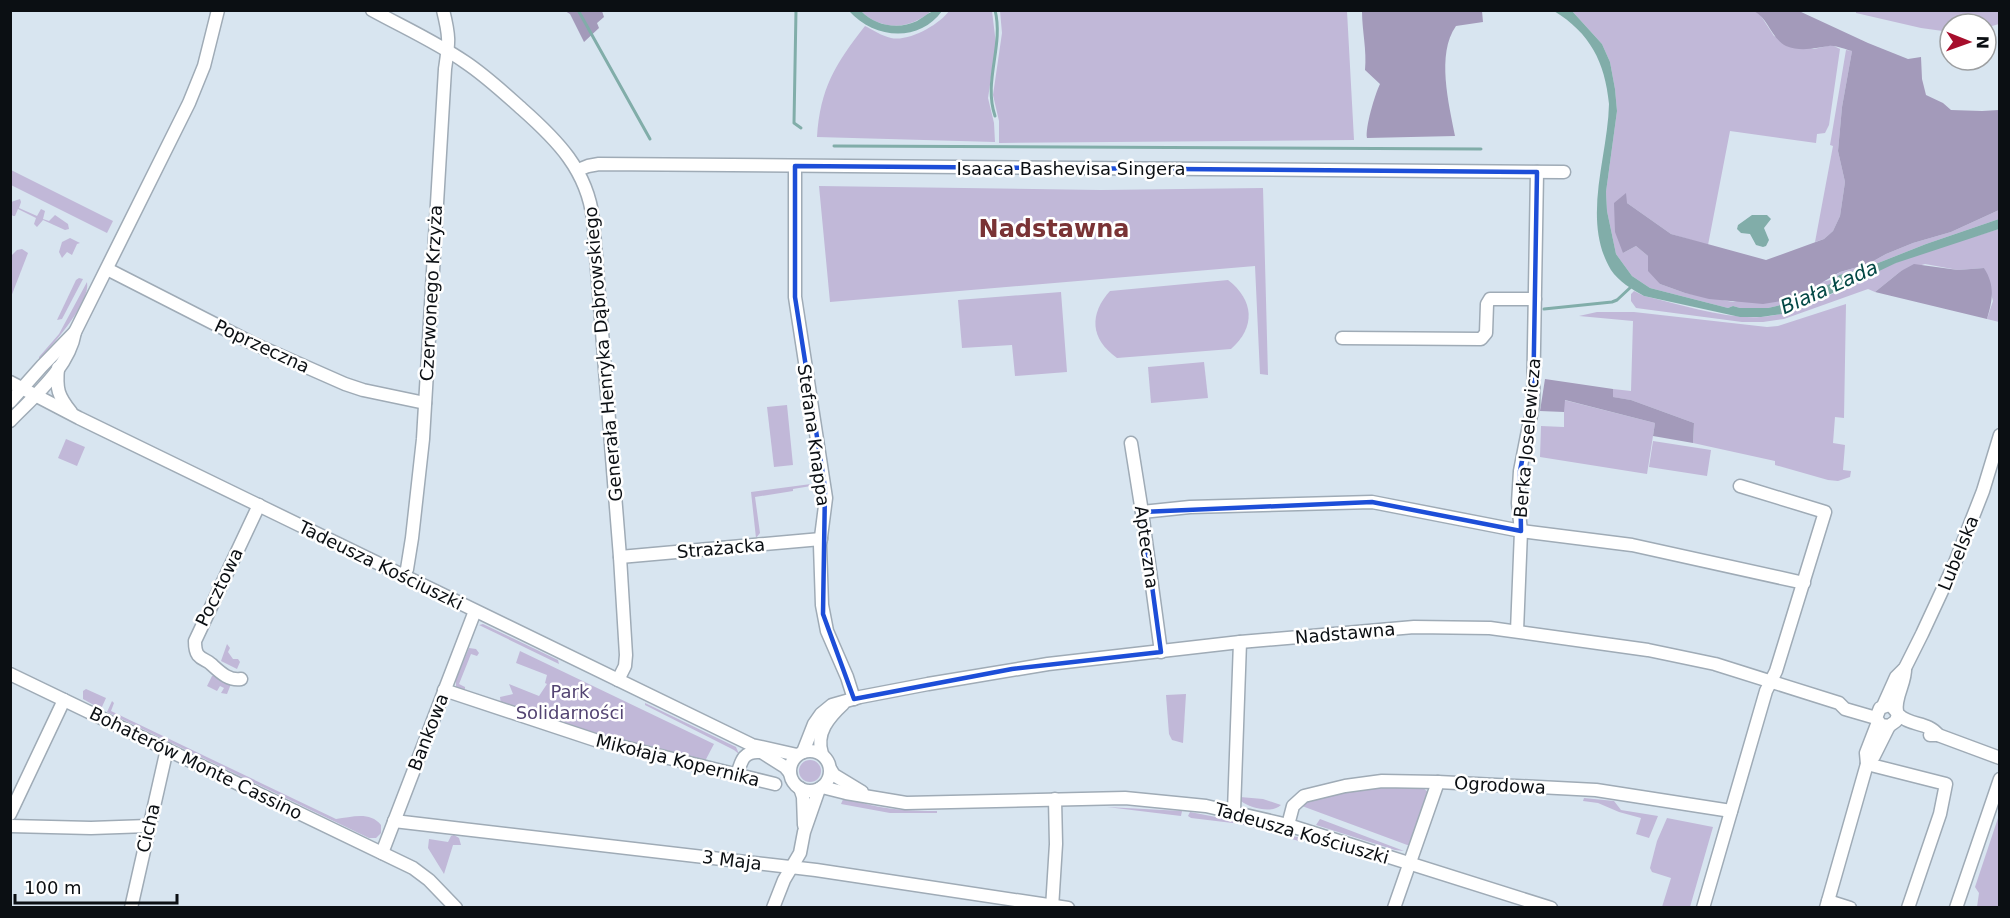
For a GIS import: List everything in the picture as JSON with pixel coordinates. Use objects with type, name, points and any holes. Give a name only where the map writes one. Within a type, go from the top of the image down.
[{"type":"street","points":[[213,10],[215,25]]},
{"type":"street","points":[[10,421],[58,368],[70,348],[75,332],[189,103],[204,66],[218,10]]},
{"type":"street","points":[[215,25],[223,10]]},
{"type":"street","name":"Generała Henryka Dąbrowskiego","points":[[372,10],[448,51],[488,80],[550,133],[578,170],[587,190],[592,209],[620,557],[626,660],[618,680]]},
{"type":"street","name":"Czerwonego Krzyża","points":[[403,576],[412,538],[425,403],[444,73],[449,33],[443,10]]},
{"type":"street","name":"Isaaca Bashevisa Singera","points":[[578,170],[599,165],[1564,171]]},
{"type":"street","name":"Stefana Knappa","points":[[795,166],[794,286],[799,334],[825,488],[825,516],[821,539],[823,614],[850,700]]},
{"type":"street","name":"Berka Joselewicza","points":[[1517,631],[1521,531],[1518,523],[1520,471],[1533,405],[1537,172]]},
{"type":"street","name":"Poprzeczna","points":[[107,269],[252,343],[345,384],[425,403]]},
{"type":"street","points":[[1342,338],[1481,339],[1486,333],[1487,304],[1490,299],[1535,299]]},
{"type":"street","points":[[10,402],[75,332]]},
{"type":"street","points":[[58,368],[57,390],[74,415]]},
{"type":"street","name":"Tadeusza Kościuszki","points":[[10,382],[756,749],[778,762],[790,773]]},
{"type":"street","name":"Lubelska","points":[[1827,904],[1867,764],[1874,756],[1887,716],[1896,677],[1905,668],[1954,565],[1995,466],[2000,435]]},
{"type":"street","name":"Apteczna","points":[[1131,443],[1161,652]]},
{"type":"street","points":[[1703,908],[1770,682],[1776,671],[1825,512],[1740,486]]},
{"type":"street","points":[[1142,512],[1190,507],[1372,502],[1521,531],[1632,545],[1804,583]]},
{"type":"street","name":"Pocztowa","points":[[211,664],[197,654],[196,635],[259,505]]},
{"type":"street","name":"Strażacka","points":[[620,557],[821,539]]},
{"type":"street","name":"Bankowa","points":[[382,853],[475,611]]},
{"type":"street","name":"Nadstawna","points":[[800,753],[821,714],[832,705],[850,700],[1012,669],[1240,642],[1414,627],[1490,628],[1517,631],[1670,654],[1715,664],[1839,703],[1845,709],[1887,716],[1930,728],[1938,735],[2000,758]]},
{"type":"street","points":[[1234,811],[1240,642]]},
{"type":"street","name":"Bohaterów Monte Cassino","points":[[10,674],[382,853],[422,874],[456,908]]},
{"type":"street","name":"Mikołaja Kopernika","points":[[444,690],[595,740],[775,784]]},
{"type":"street","points":[[10,814],[64,700]]},
{"type":"street","points":[[773,908],[784,880],[800,853],[804,832],[821,788],[828,781],[831,770],[819,746],[823,730],[831,716],[850,700]]},
{"type":"street","name":"Cicha","points":[[131,908],[167,749]]},
{"type":"street","points":[[737,775],[744,756],[756,749]]},
{"type":"street","name":"Tadeusza Kościuszki","points":[[756,749],[800,753]]},
{"type":"street","points":[[821,788],[810,791],[800,788],[794,783],[790,773],[792,763],[800,753],[809,750],[822,754]]},
{"type":"street","points":[[1867,764],[1946,784],[1940,814],[1908,908]]},
{"type":"street","name":"Tadeusza Kościuszki","points":[[831,770],[834,775],[868,796]]},
{"type":"street","points":[[1956,908],[2000,779]]},
{"type":"street","name":"Ogrodowa","points":[[1288,825],[1293,806],[1300,798],[1308,794],[1374,781],[1596,790],[1731,811]]},
{"type":"street","points":[[1394,908],[1438,782]]},
{"type":"street","points":[[800,788],[804,832]]},
{"type":"street","name":"Tadeusza Kościuszki","points":[[821,788],[888,801],[911,803],[1055,799],[1141,799],[1186,803],[1234,811],[1288,825],[1551,908]]},
{"type":"street","points":[[1052,906],[1056,844],[1055,799]]},
{"type":"street","name":"3 Maja","points":[[394,821],[793,867],[1068,908]]},
{"type":"street","points":[[10,826],[91,828],[148,826]]},
{"type":"street","points":[[1827,904],[1850,908]]},
{"type":"highlighted area","points":[[795,166],[1537,172],[1533,405],[1520,471],[1521,531],[1372,502],[1142,512],[1161,652],[1012,669],[854,699],[823,614],[825,488],[795,297]]},
{"type":"green space","points":[[1856,10],[1999,11],[1999,24],[1998,12],[1938,12],[1938,30],[1856,13]]},
{"type":"green space","points":[[861,11],[931,11],[914,22],[896,26],[877,22]]},
{"type":"green space","points":[[949,11],[992,11],[996,44],[988,98],[994,123],[995,142],[817,137],[822,105],[831,78],[837,65],[865,26],[898,39],[923,31]]},
{"type":"green space","points":[[1000,11],[1347,11],[1354,140],[999,143],[999,121],[993,95],[1002,33]]},
{"type":"green space","points":[[1572,11],[1754,11],[1759,13],[1774,36],[1814,49],[1832,45],[1840,49],[1829,125],[1825,133],[1817,134],[1816,143],[1730,131],[1708,245],[1671,234],[1627,203],[1623,253],[1636,246],[1648,256],[1660,284],[1685,293],[1733,302],[1830,280],[1840,272],[1868,264],[1913,243],[1951,232],[1999,210],[1999,219],[1863,269],[1839,275],[1833,283],[1789,303],[1768,308],[1733,306],[1728,308],[1650,288],[1632,276],[1616,254],[1607,211],[1606,192],[1617,111],[1615,89],[1610,62],[1602,44]]},
{"type":"green space","points":[[1846,50],[1852,51],[1842,107],[1838,151],[1845,182],[1840,216],[1833,231],[1824,239],[1815,242],[1833,146],[1830,145]]},
{"type":"green space","points":[[11,170],[113,221],[107,233],[11,185]]},
{"type":"green space","points":[[819,186],[1101,190],[1263,188],[1268,375],[1260,374],[1255,266],[830,302]]},
{"type":"green space","points":[[20,199],[19,208],[37,216],[41,209],[45,211],[43,219],[49,221],[55,215],[68,224],[69,229],[65,230],[43,220],[37,227],[34,224],[36,218],[18,209],[13,216],[11,202]]},
{"type":"green space","points":[[1999,229],[1999,322],[1987,319],[1993,301],[1984,268],[1958,270],[1925,264],[1901,271],[1875,292],[1868,289],[1784,319],[1763,322],[1742,322],[1636,308],[1631,301],[1631,294],[1634,291],[1644,296],[1687,307],[1732,316],[1778,315],[1812,303],[1908,258]]},
{"type":"green space","points":[[70,238],[80,243],[77,244],[72,255],[67,252],[62,258],[59,252],[62,242]]},
{"type":"green space","points":[[22,249],[28,253],[11,297],[11,256],[17,250]]},
{"type":"green space","points":[[83,279],[62,319],[57,320],[76,280]]},
{"type":"green space","points":[[1228,280],[1243,296],[1249,314],[1245,332],[1231,349],[1117,358],[1108,351],[1097,335],[1098,308],[1110,291]]},
{"type":"green space","points":[[87,282],[87,290],[77,311],[61,334],[39,359],[59,334]]},
{"type":"green space","points":[[1061,292],[1067,372],[1015,376],[1012,345],[962,348],[958,300]]},
{"type":"green space","points":[[1846,304],[1844,418],[1835,417],[1833,443],[1845,445],[1843,470],[1851,471],[1850,477],[1838,481],[1775,465],[1775,461],[1693,443],[1694,423],[1631,400],[1612,397],[1613,389],[1631,391],[1633,321],[1579,316],[1597,312],[1634,312],[1767,327],[1778,326]]},
{"type":"green space","points":[[1204,362],[1208,398],[1151,403],[1148,367]]},
{"type":"green space","points":[[1564,400],[1655,423],[1647,474],[1540,457],[1541,426],[1564,427]]},
{"type":"green space","points":[[787,405],[793,465],[774,467],[767,407]]},
{"type":"green space","points":[[66,439],[85,447],[77,466],[58,458]]},
{"type":"green space","points":[[1653,441],[1711,450],[1707,476],[1649,467]]},
{"type":"green space","points":[[811,484],[811,486],[793,489],[793,491],[755,497],[760,533],[756,538],[751,492]]},
{"type":"green space","points":[[483,624],[558,660],[559,664],[479,625]]},
{"type":"green space","points":[[227,644],[230,648],[228,652],[233,659],[238,659],[240,662],[237,669],[221,661]]},
{"type":"green space","points":[[469,648],[476,649],[479,653],[477,656],[471,654],[459,684],[465,687],[465,690],[456,690],[456,679]]},
{"type":"green space","name":"Park Solidarności","points":[[520,651],[714,744],[704,763],[699,759],[650,747],[646,750],[637,748],[632,742],[604,735],[600,738],[591,736],[589,731],[504,703],[501,705],[500,697],[513,694],[509,684],[539,696],[547,684],[545,683],[547,675],[516,663]]},
{"type":"green space","points":[[215,675],[231,684],[227,694],[221,693],[224,688],[220,686],[217,691],[207,686],[212,676]]},
{"type":"green space","points":[[86,689],[106,698],[101,709],[83,699],[83,691]]},
{"type":"green space","points":[[1186,694],[1183,743],[1172,740],[1169,734],[1166,695]]},
{"type":"green space","points":[[112,701],[114,703],[111,711],[336,819],[360,816],[372,818],[381,825],[381,833],[376,838],[369,838],[107,712]]},
{"type":"green space","points":[[645,703],[736,747],[739,754],[645,705]]},
{"type":"green space","points":[[810,760],[818,763],[821,771],[818,779],[810,782],[802,779],[799,771],[802,763]]},
{"type":"green space","points":[[1384,785],[1420,785],[1430,794],[1410,846],[1302,806],[1329,794]]},
{"type":"green space","points":[[844,797],[878,807],[937,811],[937,813],[890,813],[841,804]]},
{"type":"green space","points":[[1240,797],[1263,799],[1281,805],[1267,810],[1255,808],[1245,804]]},
{"type":"green space","points":[[1584,798],[1614,801],[1621,810],[1658,816],[1649,838],[1636,834],[1641,818],[1598,803],[1583,801]]},
{"type":"green space","points":[[1107,807],[1182,811],[1181,816]]},
{"type":"green space","points":[[1190,812],[1247,823],[1304,839],[1302,842],[1241,824],[1191,818],[1188,816]]},
{"type":"green space","points":[[1999,815],[1999,907],[1977,907],[1979,893],[1975,887]]},
{"type":"green space","points":[[1667,818],[1713,827],[1690,907],[1662,907],[1671,878],[1652,872],[1650,868],[1657,841]]},
{"type":"green space","points":[[1320,819],[1404,851],[1316,825]]},
{"type":"green space","points":[[454,835],[459,838],[461,845],[453,845],[444,874],[428,848],[429,839],[448,842]]},
{"type":"shaded area","points":[[565,11],[602,11],[604,17],[597,23],[599,28],[584,42],[570,14]]},
{"type":"shaded area","points":[[1362,11],[1482,11],[1483,22],[1456,26],[1447,50],[1446,80],[1455,136],[1367,138],[1367,127],[1380,84],[1365,70]]},
{"type":"shaded area","points":[[1754,11],[1799,11],[1908,59],[1921,57],[1922,79],[1926,95],[1943,103],[1951,110],[1999,110],[1999,210],[1951,232],[1913,243],[1868,264],[1840,272],[1809,290],[1781,301],[1763,304],[1709,299],[1660,284],[1648,271],[1648,256],[1636,246],[1623,253],[1615,232],[1614,203],[1626,193],[1627,203],[1671,234],[1766,260],[1824,239],[1833,231],[1840,216],[1845,182],[1838,151],[1842,107],[1852,51],[1832,46],[1803,49],[1786,46],[1777,38],[1763,18]]},
{"type":"shaded area","points":[[1914,264],[1958,270],[1984,268],[1990,280],[1992,293],[1987,319],[1875,292],[1901,271]]},
{"type":"shaded area","points":[[1545,379],[1613,389],[1613,397],[1631,400],[1694,423],[1693,443],[1653,436],[1655,423],[1565,400],[1564,412],[1540,411]]},
{"type":"water","points":[[849,11],[861,11],[873,20],[895,26],[910,24],[931,12],[942,11],[921,28],[896,34],[871,27]]},
{"type":"water","name":"Biała Łada","points":[[1554,11],[1572,11],[1602,44],[1610,62],[1617,111],[1606,192],[1607,211],[1616,254],[1632,276],[1650,288],[1728,308],[1733,306],[1768,308],[1789,303],[1832,283],[1839,275],[1863,269],[1999,219],[1999,229],[1896,263],[1820,299],[1782,314],[1740,317],[1644,296],[1622,281],[1611,270],[1602,251],[1598,230],[1598,188],[1609,104],[1604,75],[1594,50],[1586,39]]},
{"type":"water","points":[[1752,215],[1767,215],[1771,219],[1764,228],[1769,240],[1766,246],[1756,245],[1750,234],[1741,233],[1737,229],[1738,225]]},
{"type":"waterway","points":[[578,10],[650,139]]},
{"type":"waterway","points":[[796,10],[794,123],[801,128]]},
{"type":"waterway","points":[[995,10],[997,37],[991,90],[995,116]]},
{"type":"waterway","points":[[834,146],[1481,149]]},
{"type":"waterway","points":[[1544,309],[1612,302],[1632,286]]},
{"type":"district","name":"Nadstawna","points":[[1054,229]]}]
